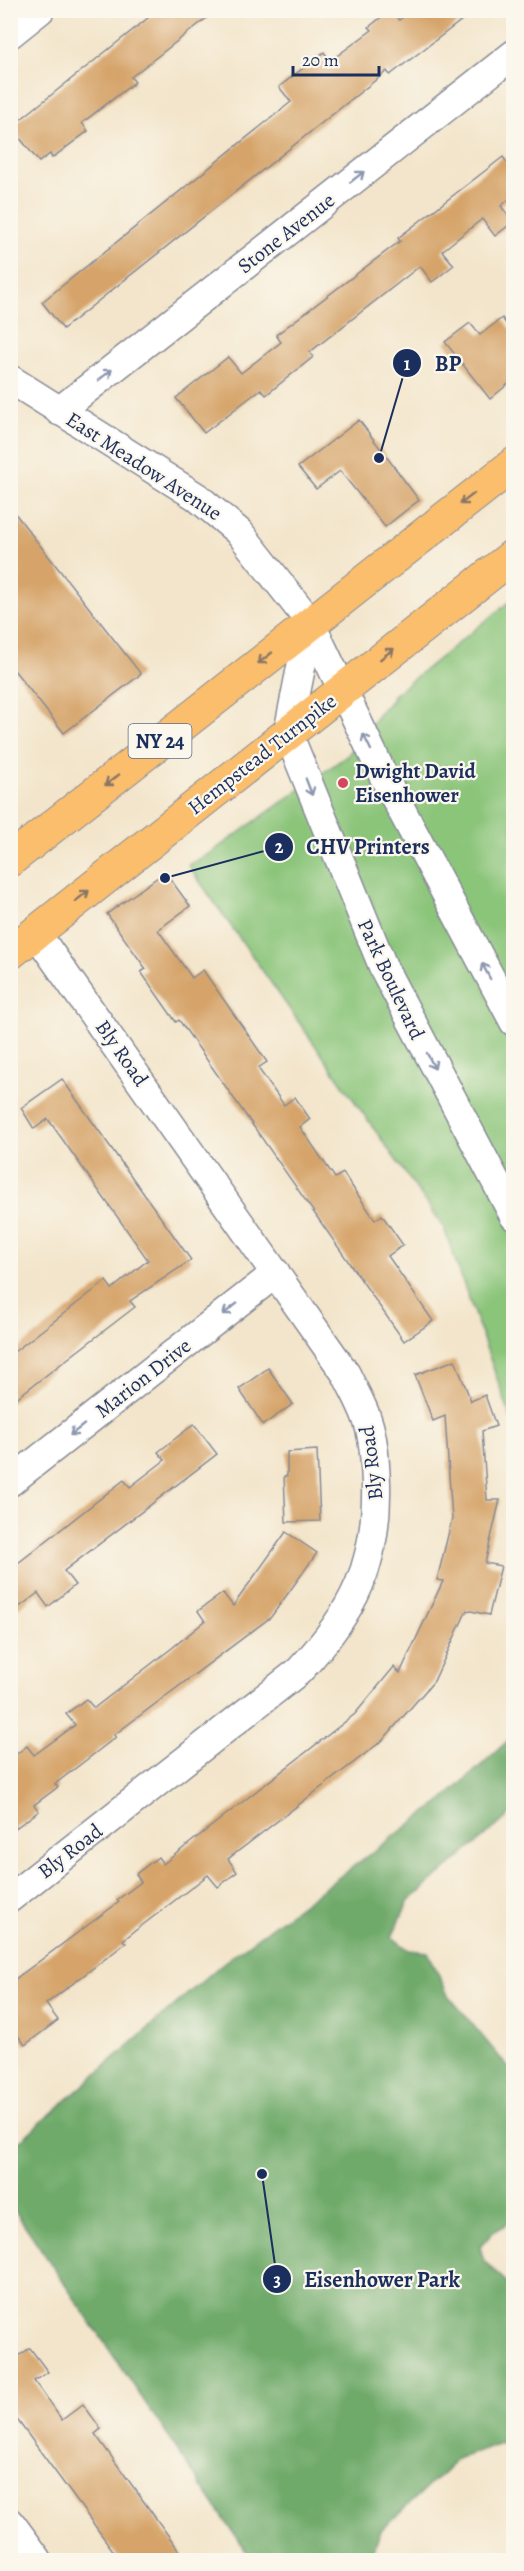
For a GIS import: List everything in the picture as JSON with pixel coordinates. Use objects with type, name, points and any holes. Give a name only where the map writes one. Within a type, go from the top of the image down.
[{"type":"main road","name":"NY 24","points":[[10,860],[513,464]]},
{"type":"main road","name":"Hempstead Turnpike","points":[[10,953],[513,555]]},
{"type":"street","points":[[10,34],[40,10]]},
{"type":"street","name":"Stone Avenue","points":[[59,411],[513,54]]},
{"type":"street","name":"East Meadow Avenue","points":[[10,379],[165,476],[224,517],[255,550],[310,622],[341,691]]},
{"type":"street","points":[[288,733],[310,622]]},
{"type":"street","points":[[341,691],[513,1022]]},
{"type":"street","name":"Park Boulevard","points":[[288,733],[384,969],[513,1216]]},
{"type":"street","name":"Bly Road","points":[[10,1898],[299,1671],[329,1639],[348,1610],[366,1568],[377,1520],[375,1458],[368,1420],[346,1374],[36,933]]},
{"type":"street","name":"Marion Drive","points":[[10,1482],[276,1273]]},
{"type":"street","points":[[10,2522],[38,2560]]},
{"type":"green space","points":[[513,599],[513,1424],[444,1228],[188,865],[209,854],[348,755],[382,710],[394,698],[392,696]]},
{"type":"green space","points":[[513,1736],[513,1812],[408,1902],[392,1937],[409,1950],[428,1952],[448,1995],[513,2073],[513,2220],[492,2233],[480,2247],[484,2261],[513,2288],[513,2451],[500,2443],[457,2459],[381,2531],[369,2560],[252,2560],[11,2205],[11,2152],[13,2147],[223,1963],[444,1799]]},
{"type":"building","points":[[158,10],[217,10],[131,77],[135,82],[82,123],[88,131],[52,158],[50,154],[39,162],[11,127]]},
{"type":"building","points":[[390,10],[399,20],[412,10],[475,10],[390,75],[387,71],[63,329],[42,302],[291,102],[279,87],[324,52],[330,61],[372,30],[369,27]]},
{"type":"building","points":[[503,157],[513,171],[513,196],[501,206],[513,222],[495,236],[482,219],[442,251],[454,265],[432,282],[420,266],[310,352],[313,357],[266,395],[261,389],[204,433],[176,398],[228,357],[241,373],[281,342],[276,335],[400,241],[398,238]]},
{"type":"building","points":[[502,318],[513,333],[513,380],[490,399],[445,342],[470,323],[480,335]]},
{"type":"building","points":[[359,420],[419,500],[385,527],[340,471],[316,489],[298,467]]},
{"type":"building","points":[[10,507],[141,674],[64,733],[10,665]]},
{"type":"building","points":[[165,872],[190,906],[158,930],[192,978],[203,970],[267,1062],[258,1068],[284,1105],[295,1097],[310,1119],[300,1127],[335,1178],[343,1173],[375,1220],[382,1215],[403,1245],[388,1256],[433,1321],[404,1341],[179,1020],[176,1022],[141,972],[146,969],[107,914]]},
{"type":"building","points":[[62,1079],[191,1260],[130,1301],[135,1307],[10,1403],[10,1355],[106,1281],[112,1289],[148,1260],[48,1119],[34,1129],[21,1108]]},
{"type":"building","points":[[455,1360],[471,1401],[485,1395],[496,1426],[482,1431],[487,1500],[500,1500],[485,1563],[501,1566],[489,1615],[467,1610],[434,1681],[383,1740],[228,1859],[237,1872],[218,1887],[208,1875],[123,1940],[126,1943],[46,2004],[58,2020],[25,2045],[10,2025],[10,1983],[119,1902],[117,1900],[141,1882],[136,1874],[158,1857],[163,1864],[355,1714],[394,1667],[400,1673],[443,1581],[437,1580],[452,1519],[445,1416],[433,1421],[415,1375]]},
{"type":"building","points":[[268,1368],[293,1404],[263,1425],[239,1389]]},
{"type":"building","points":[[194,1424],[217,1454],[64,1571],[75,1585],[48,1607],[38,1593],[10,1614],[10,1563],[18,1563],[124,1480],[130,1487],[165,1460],[158,1452]]},
{"type":"building","points":[[317,1450],[320,1521],[286,1522],[284,1476],[287,1476],[287,1452]]},
{"type":"building","points":[[286,1532],[317,1553],[271,1617],[114,1735],[116,1737],[55,1784],[58,1787],[34,1805],[39,1811],[10,1832],[10,1759],[27,1746],[34,1755],[75,1725],[66,1714],[86,1699],[94,1708],[172,1648],[205,1621],[198,1611],[223,1593],[233,1606]]},
{"type":"building","points":[[10,2348],[17,2357],[30,2348],[48,2372],[34,2381],[62,2420],[83,2404],[101,2429],[95,2434],[186,2560],[120,2560],[10,2410]]},
{"type":"place","name":"BP","points":[[379,458]]},
{"type":"place","name":"Dwight David Eisenhower","points":[[343,783]]},
{"type":"place","name":"CHV Printers","points":[[165,878]]},
{"type":"place","name":"Eisenhower Park","points":[[262,2174]]}]
